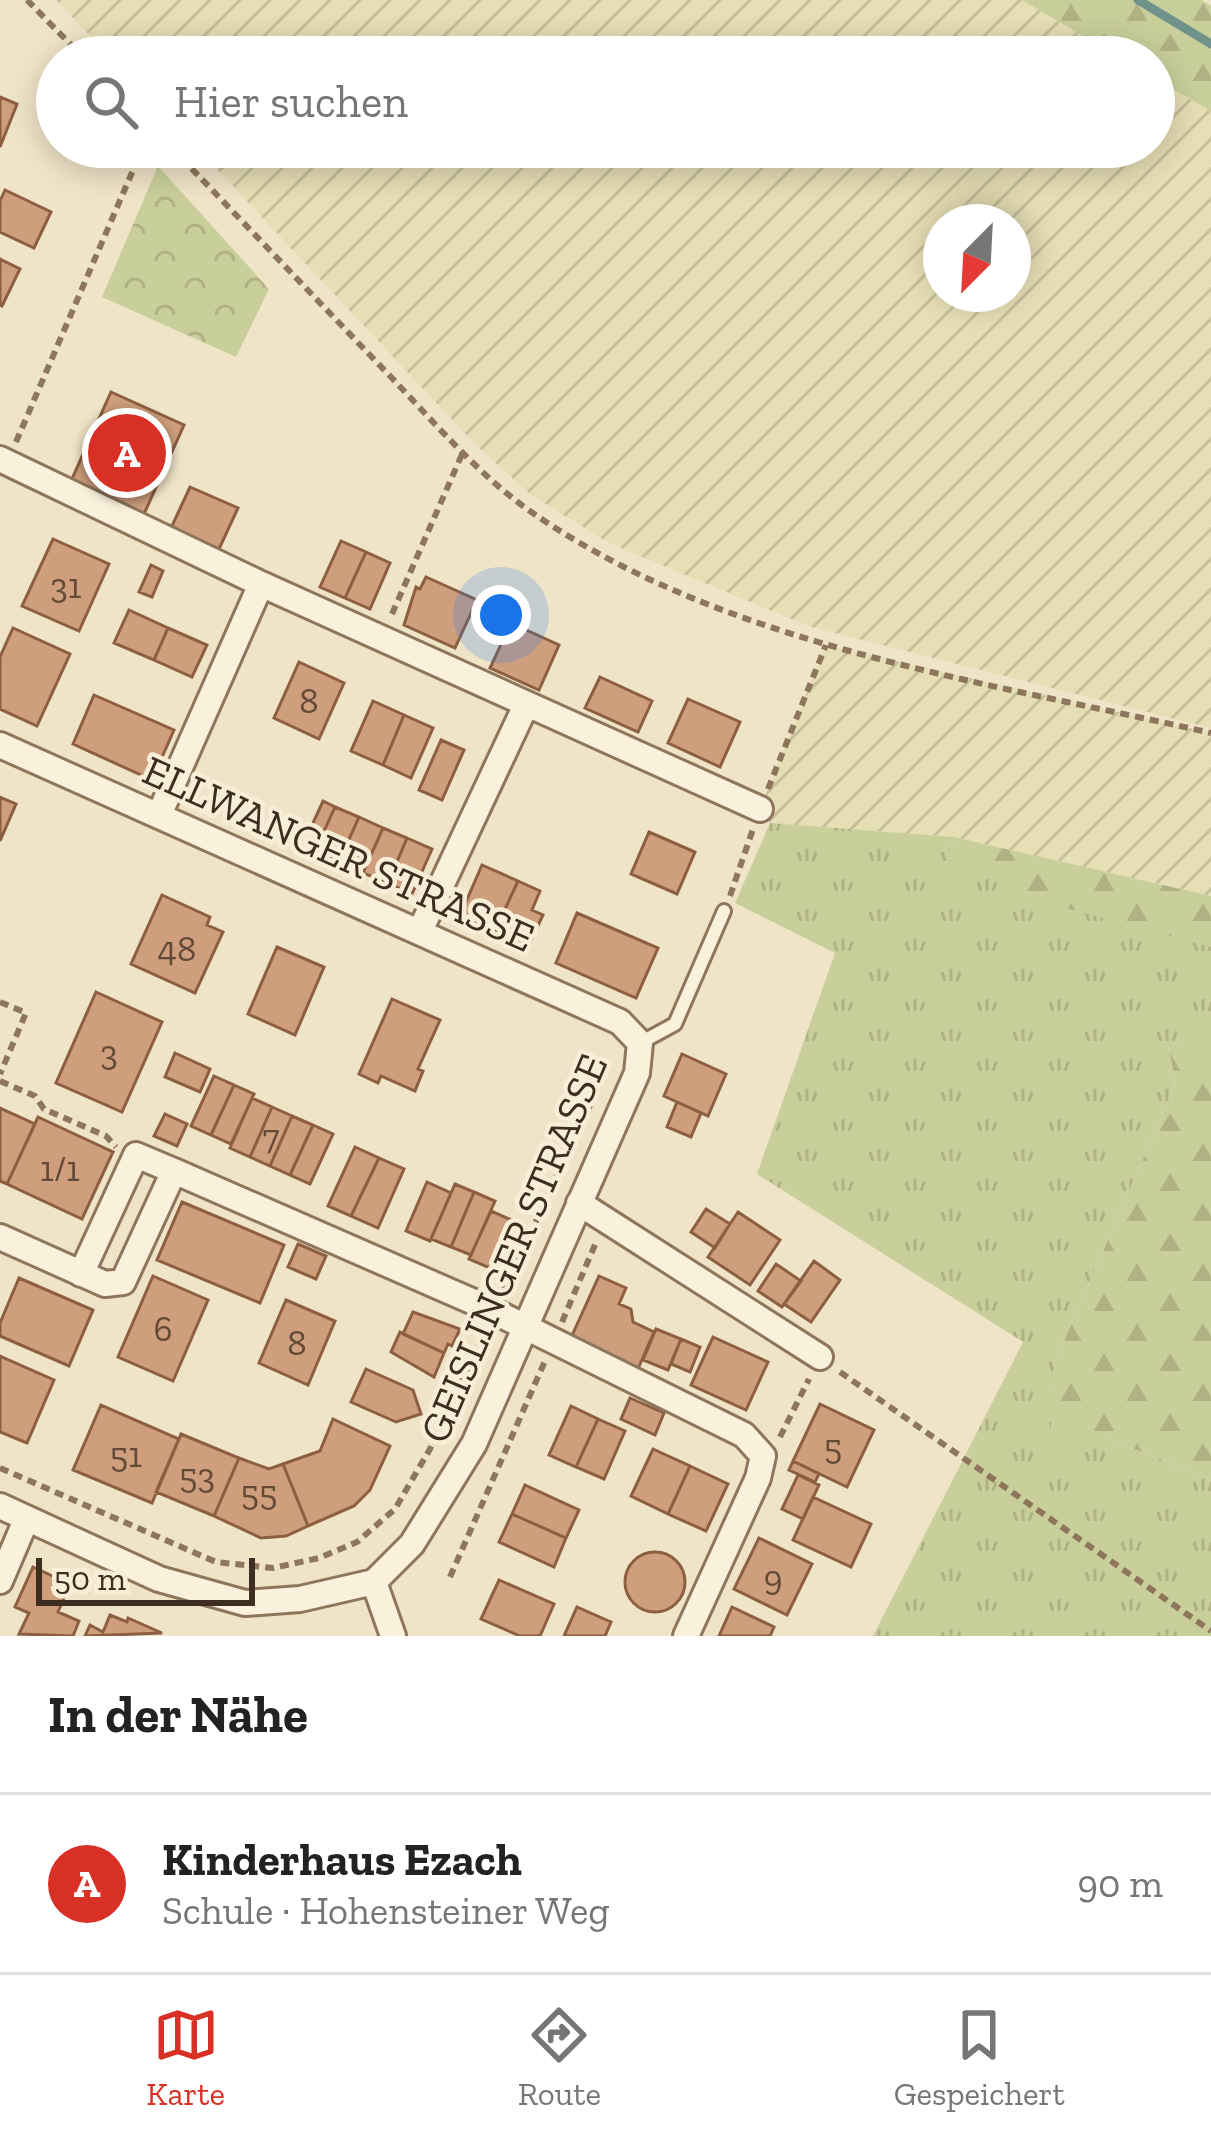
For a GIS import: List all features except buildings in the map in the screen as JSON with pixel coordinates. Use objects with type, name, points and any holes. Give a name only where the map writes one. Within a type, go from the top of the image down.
[{"type":"street","points":[[2,468],[760,809]]},
{"type":"street","points":[[159,815],[261,584]]},
{"type":"street","points":[[420,932],[526,706]]},
{"type":"street","name":"ELLWANGER STRASSE","points":[[0,745],[620,1022],[640,1043]]},
{"type":"street","name":"GEISLINGER STRASSE","points":[[374,1582],[412,1544],[474,1444],[637,1073],[640,1043]]},
{"type":"street","points":[[81,1274],[136,1155],[483,1306],[743,1435],[763,1456],[758,1478],[686,1636]]},
{"type":"street","points":[[0,1237],[105,1284],[122,1282],[174,1172]]},
{"type":"street","points":[[579,1203],[820,1357]]},
{"type":"street","points":[[0,1506],[159,1580],[245,1603],[300,1599],[374,1582],[393,1636]]},
{"type":"street","points":[[0,1581],[26,1520]]},
{"type":"lane","name":"GEISLINGER STRASSE","points":[[640,1043],[675,1024],[724,910]]},
{"type":"path","points":[[27,0],[62,36]]},
{"type":"path","points":[[2,468],[134,168]]},
{"type":"path","points":[[190,168],[463,452],[523,506],[602,557],[729,611],[826,645],[1211,733]]},
{"type":"path","points":[[381,639],[463,452]]},
{"type":"path","points":[[724,910],[826,645]]},
{"type":"path","points":[[0,1002],[26,1013],[0,1075],[35,1096],[44,1109],[136,1155]]},
{"type":"path","points":[[498,1303],[605,1074]]},
{"type":"path","points":[[450,1577],[607,1218]]},
{"type":"path","points":[[0,1468],[216,1562],[273,1568],[320,1558],[357,1541],[395,1509],[430,1449],[488,1324]]},
{"type":"path","points":[[763,1456],[781,1436],[820,1357],[1211,1631]]},
{"type":"shaded area","points":[[56,0],[1022,0],[1083,36],[90,36]]},
{"type":"shaded area","points":[[1175,90],[1211,111],[1211,728],[808,626],[609,543],[530,494],[475,444],[216,168],[1175,168]]},
{"type":"shaded area","points":[[826,645],[1211,733],[1211,896],[954,837],[770,823],[760,809]]},
{"type":"green space","points":[[1022,0],[1202,0],[1211,6],[1211,111],[1175,90],[1175,36],[1083,36]]},
{"type":"green space","points":[[157,168],[269,289],[236,357],[102,297]]},
{"type":"green space","points":[[770,823],[954,837],[948,859],[1211,946],[1211,1043],[1168,1045],[1176,1083],[1055,1362],[1051,1439],[1108,1439],[1211,1479],[1211,1636],[873,1636],[1023,1342],[757,1174],[835,953],[735,903]]},
{"type":"green space","points":[[954,837],[1211,896],[1211,947],[1039,901],[948,859]]},
{"type":"green space","points":[[1211,1042],[1211,1479],[1108,1439],[1050,1439],[1055,1362],[1176,1083],[1168,1045]]},
{"type":"waterway","points":[[1138,0],[1211,44]]},
{"type":"place","name":"Kinderhaus Ezach","points":[[127,453]]}]
